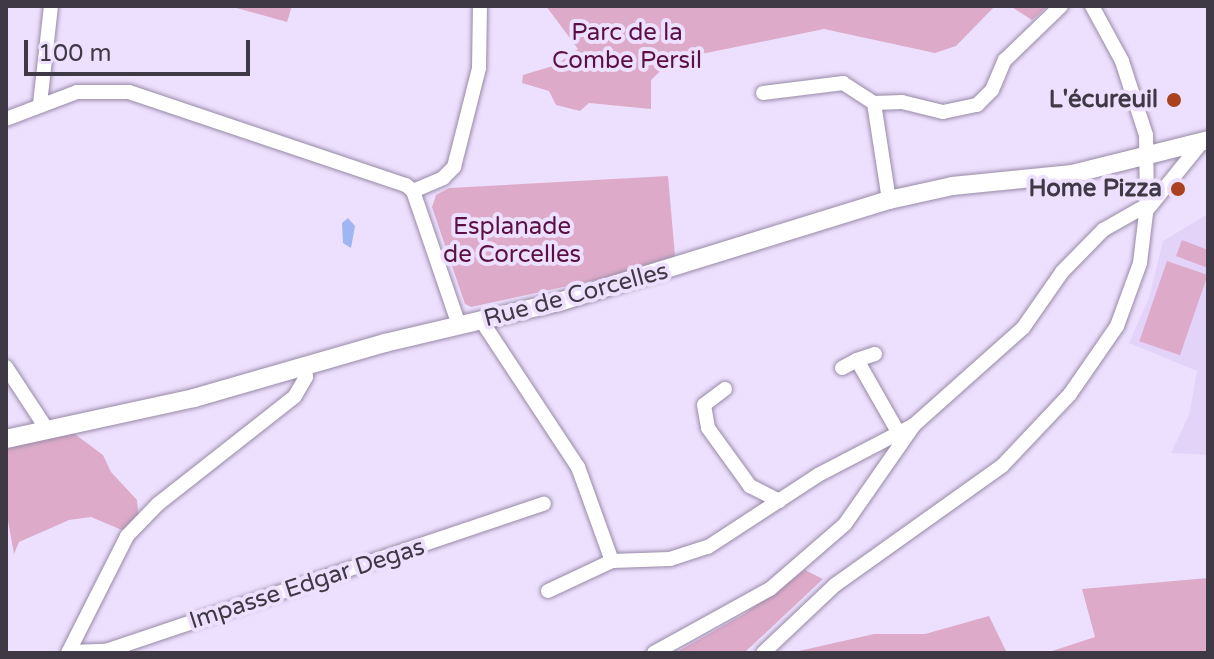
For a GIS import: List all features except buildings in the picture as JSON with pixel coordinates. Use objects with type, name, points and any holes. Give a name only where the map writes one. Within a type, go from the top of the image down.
[{"type":"main road","name":"Rue de Corcelles","points":[[6,439],[194,398],[305,365],[684,267],[889,200],[952,186],[1072,174],[1205,141]]},
{"type":"street","points":[[40,104],[51,6]]},
{"type":"street","points":[[413,191],[443,178],[454,167],[479,68],[480,6]]},
{"type":"street","points":[[763,93],[843,83],[874,103],[902,102],[943,112],[977,105],[992,90],[1005,60],[1061,6]]},
{"type":"street","points":[[763,653],[835,585],[969,493],[1048,420],[1107,343],[1127,305],[1147,208],[1146,135],[1122,61],[1092,6]]},
{"type":"street","points":[[6,119],[40,104],[94,90],[147,96],[395,181],[413,191],[459,325]]},
{"type":"street","points":[[874,103],[889,200]]},
{"type":"street","points":[[654,653],[770,589],[845,524],[914,425],[1023,328],[1062,272],[1103,230],[1147,208],[1205,141]]},
{"type":"street","points":[[481,320],[578,467],[612,561]]},
{"type":"street","points":[[842,368],[875,354]]},
{"type":"street","points":[[857,360],[897,430]]},
{"type":"street","points":[[68,653],[127,536],[158,504],[295,396],[306,377],[305,365]]},
{"type":"street","points":[[6,367],[46,428]]},
{"type":"street","points":[[725,389],[704,405],[708,428],[750,486],[779,501]]},
{"type":"street","points":[[548,591],[612,561],[670,559],[695,552],[897,430],[914,425]]},
{"type":"street","name":"Impasse Edgar Degas","points":[[68,653],[106,651],[544,504]]},
{"type":"shaded area","points":[[1208,214],[1208,455],[1171,453],[1189,415],[1197,371],[1129,343],[1149,298],[1163,241]]},
{"type":"green space","points":[[182,6],[292,6],[287,22],[233,7]]},
{"type":"green space","name":"Parc de la Combe Persil","points":[[546,6],[995,6],[956,46],[935,53],[824,29],[672,60],[651,80],[651,109],[589,103],[580,111],[556,105],[549,91],[522,83],[523,75],[556,65],[578,49]]},
{"type":"green space","points":[[1010,6],[1048,6],[1032,20]]},
{"type":"green space","name":"Esplanade de Corcelles","points":[[668,176],[675,256],[600,279],[471,307],[465,304],[432,207],[436,195],[449,188]]},
{"type":"green space","points":[[1182,240],[1208,250],[1208,268],[1176,256]]},
{"type":"green space","points":[[1167,261],[1208,275],[1180,355],[1139,341]]},
{"type":"green space","points":[[72,432],[103,455],[111,472],[137,500],[139,522],[134,529],[122,530],[91,517],[69,520],[19,542],[14,554],[6,510],[6,449]]},
{"type":"green space","points":[[805,570],[823,579],[744,653],[675,653],[744,614]]},
{"type":"green space","points":[[1208,578],[1208,653],[1046,653],[1095,637],[1082,589]]},
{"type":"green space","points":[[989,616],[1007,653],[790,653],[874,634],[925,634]]},
{"type":"water","points":[[348,218],[355,226],[351,248],[343,243],[342,223]]},
{"type":"place","name":"L'écureuil","points":[[1174,100]]},
{"type":"place","name":"Home Pizza","points":[[1178,189]]}]
